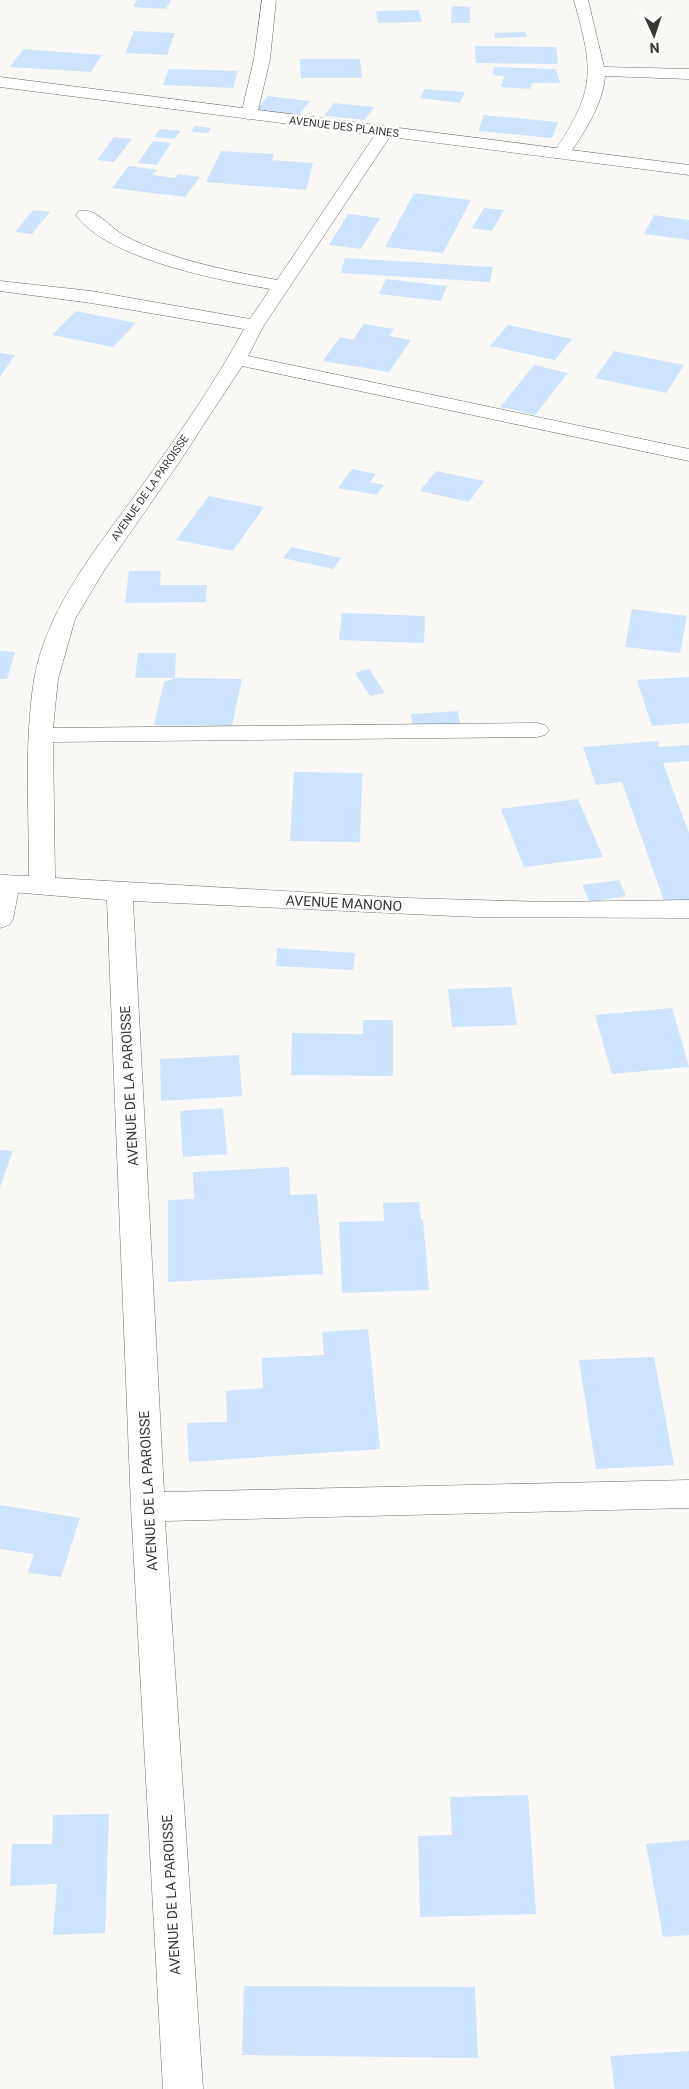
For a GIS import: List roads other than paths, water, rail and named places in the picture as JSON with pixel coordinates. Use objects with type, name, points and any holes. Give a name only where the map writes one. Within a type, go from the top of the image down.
[{"type":"street","points":[[249,115],[262,59],[268,0]]},
{"type":"street","points":[[561,154],[579,128],[598,70],[581,0]]},
{"type":"street","points":[[598,70],[689,74]]},
{"type":"street","name":"AVENUE DES PLAINES","points":[[0,82],[689,170]]},
{"type":"street","name":"AVENUE DE LA PAROISSE","points":[[42,887],[41,735],[46,679],[64,619],[94,568],[168,464],[238,359],[256,325],[385,132]]},
{"type":"street","points":[[85,215],[118,239],[162,258],[215,274],[282,286]]},
{"type":"street","points":[[0,286],[101,299],[256,325]]},
{"type":"street","points":[[238,359],[689,455]]},
{"type":"street","points":[[41,735],[537,730]]},
{"type":"street","points":[[0,919],[3,883]]},
{"type":"street","name":"AVENUE MANONO","points":[[3,883],[120,892],[428,908],[632,911],[689,909]]},
{"type":"street","name":"AVENUE DE LA PAROISSE","points":[[120,892],[148,1507],[183,2089]]},
{"type":"street","points":[[148,1507],[689,1494]]}]
